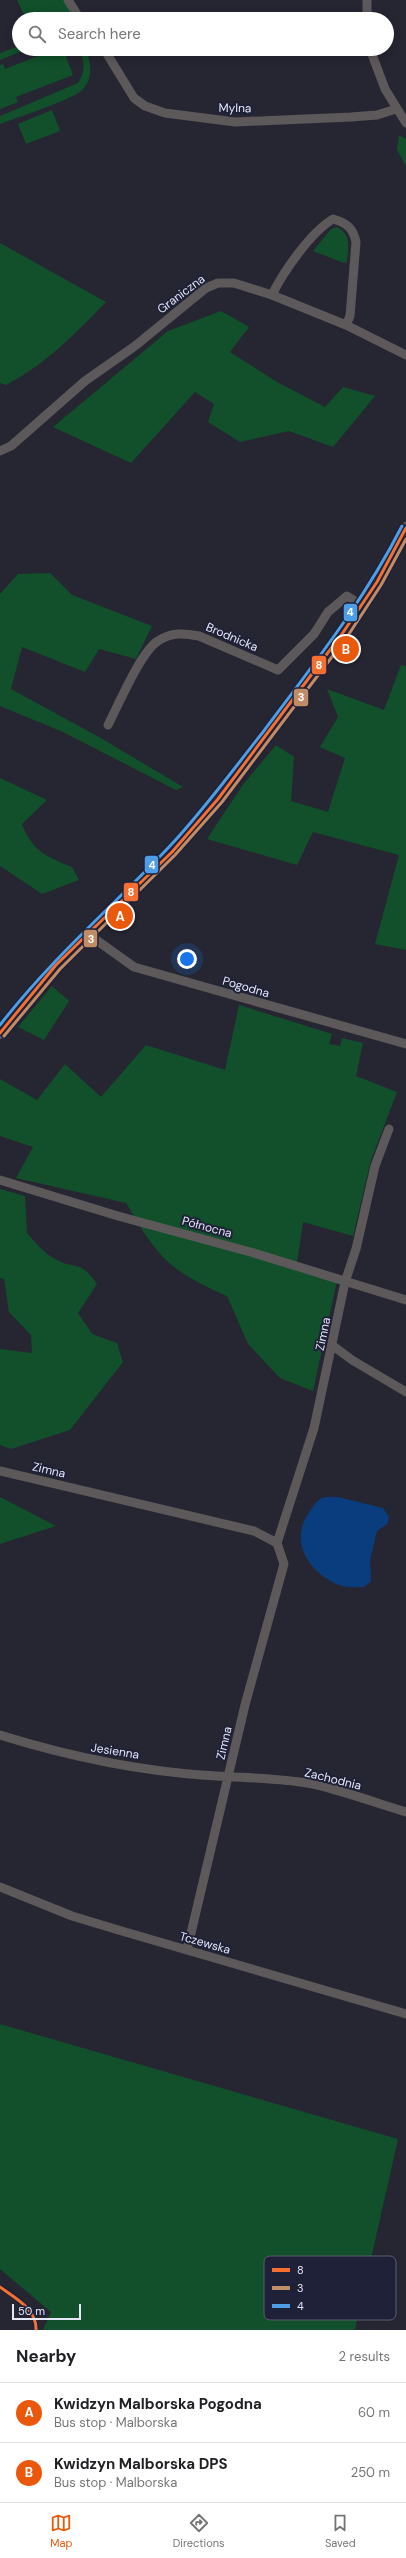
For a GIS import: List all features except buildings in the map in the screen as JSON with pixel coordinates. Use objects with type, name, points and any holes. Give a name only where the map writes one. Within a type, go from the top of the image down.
[{"type":"street","points":[[68,0],[76,12]]},
{"type":"street","points":[[366,0],[367,12]]},
{"type":"street","name":"Mylna","points":[[108,56],[134,98],[145,106],[165,113],[235,122],[377,115],[396,109]]},
{"type":"street","points":[[372,56],[376,69],[396,109],[406,123]]},
{"type":"street","points":[[272,296],[284,273],[322,225],[333,219],[344,222],[353,231],[356,242],[350,316],[346,325]]},
{"type":"street","name":"Graniczna","points":[[0,451],[11,446],[85,381],[135,346],[206,288],[218,283],[234,283],[272,296],[346,325],[406,355]]},
{"type":"street","points":[[0,1033],[30,994],[186,836],[209,809],[294,700],[361,605],[391,558],[406,528]]},
{"type":"street","name":"Brodnicka","points":[[108,725],[145,655],[156,642],[165,637],[185,633],[199,636],[278,670],[314,634],[328,612],[347,596],[361,605]]},
{"type":"street","name":"Pogodna","points":[[88,934],[134,966],[406,1044]]},
{"type":"street","name":"Zimna","points":[[187,1950],[228,1776],[284,1564],[277,1543],[314,1428],[345,1282],[356,1249],[375,1166],[389,1129]]},
{"type":"street","name":"Północna","points":[[0,1180],[406,1300]]},
{"type":"street","points":[[332,1345],[352,1360],[406,1392]]},
{"type":"street","name":"Zimna","points":[[0,1471],[254,1531],[277,1543]]},
{"type":"street","name":"Jesienna","points":[[0,1735],[68,1756],[104,1762],[228,1776]]},
{"type":"street","name":"Zachodnia","points":[[228,1776],[252,1776],[314,1784],[406,1812]]},
{"type":"street","name":"Tczewska","points":[[0,1887],[72,1916],[406,2014]]},
{"type":"green space","points":[[17,0],[65,0],[71,12],[23,12]]},
{"type":"green space","points":[[12,49],[12,55],[0,60],[0,53]]},
{"type":"green space","points":[[38,56],[66,56],[73,75],[16,97],[18,102],[0,109],[0,65],[3,64],[5,69]]},
{"type":"green space","points":[[87,56],[90,72],[88,82],[81,91],[55,104],[0,124],[0,116],[78,83],[84,66],[82,57]]},
{"type":"green space","points":[[52,110],[60,131],[26,144],[18,124]]},
{"type":"green space","points":[[399,135],[406,139],[406,166],[397,150]]},
{"type":"green space","points":[[337,227],[345,234],[348,242],[347,262],[344,263],[313,251],[331,229]]},
{"type":"green space","points":[[0,243],[106,302],[71,337],[47,358],[6,385],[0,383]]},
{"type":"green space","points":[[221,311],[249,327],[230,352],[277,382],[325,407],[343,387],[375,396],[333,447],[289,431],[240,442],[208,422],[214,404],[195,392],[131,463],[53,427],[168,331]]},
{"type":"green space","points":[[50,573],[72,595],[152,626],[136,659],[99,649],[85,672],[22,647],[11,689],[99,737],[183,787],[176,790],[63,732],[0,706],[0,594],[18,574]]},
{"type":"green space","points":[[401,665],[406,666],[406,950],[375,944],[399,855],[313,832],[297,865],[207,839],[242,786],[276,745],[294,757],[291,801],[328,812],[345,758],[320,747],[338,717],[327,689],[384,710]]},
{"type":"green space","points":[[0,778],[47,800],[22,824],[31,841],[41,852],[72,867],[79,880],[42,894],[0,866]]},
{"type":"green space","points":[[52,986],[69,1001],[44,1040],[18,1027]]},
{"type":"green space","points":[[239,1005],[332,1034],[329,1044],[340,1046],[342,1038],[363,1043],[356,1076],[397,1092],[371,1160],[353,1236],[303,1222],[296,1269],[337,1281],[313,1391],[280,1378],[248,1344],[227,1296],[189,1277],[164,1258],[148,1239],[126,1203],[16,1178],[33,1147],[0,1136],[0,1079],[37,1100],[65,1064],[101,1097],[146,1045],[225,1070]]},
{"type":"green space","points":[[0,1189],[25,1196],[27,1233],[47,1254],[62,1262],[82,1268],[97,1284],[78,1313],[92,1334],[117,1343],[123,1362],[70,1430],[11,1449],[0,1445],[0,1349],[32,1353],[31,1335],[9,1312],[4,1279],[0,1278]]},
{"type":"green space","points":[[0,1497],[56,1526],[0,1544]]},
{"type":"green space","points":[[0,2024],[398,2139],[372,2256],[264,2256],[264,2320],[357,2320],[355,2330],[43,2330],[51,2312],[0,2269]]},
{"type":"water","points":[[338,1497],[383,1508],[389,1517],[387,1524],[377,1531],[370,1560],[371,1581],[364,1587],[345,1587],[329,1580],[311,1565],[302,1546],[301,1536],[303,1525],[312,1507],[322,1498]]},
{"type":"transit line","name":"4","points":[[0,1025],[61,955],[169,847],[206,805],[263,732],[337,632],[387,554],[402,526]]},
{"type":"transit line","name":"8","points":[[0,1033],[56,965],[172,852],[218,799],[342,634],[377,582],[406,528]]},
{"type":"transit line","name":"3","points":[[4,1036],[60,969],[175,855],[222,802],[347,637],[381,585],[406,539]]},
{"type":"transit line","name":"8","points":[[0,2287],[29,2310],[33,2316],[36,2330]]},
{"type":"place","name":"Kwidzyn Malborska DPS","points":[[346,649]]},
{"type":"place","name":"Kwidzyn Malborska Pogodna","points":[[120,916]]}]
